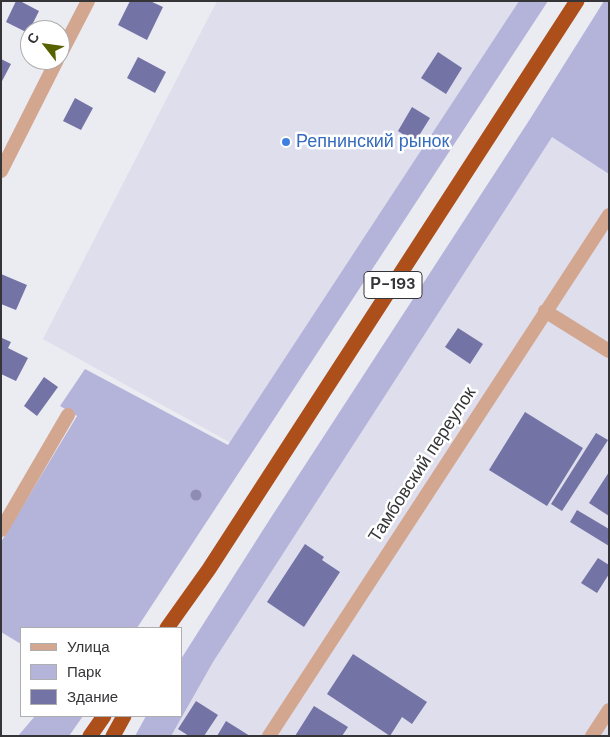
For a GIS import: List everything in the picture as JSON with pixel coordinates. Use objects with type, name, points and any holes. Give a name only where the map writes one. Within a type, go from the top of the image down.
[{"type":"highway","name":"Р-193","points":[[168,627],[209,568],[577,1]]},
{"type":"highway","name":"Р-193","points":[[176,627],[209,568]]},
{"type":"highway","points":[[90,736],[103,717]]},
{"type":"highway","points":[[113,736],[123,717]]},
{"type":"street","points":[[70,36],[88,1]]},
{"type":"street","points":[[1,171],[52,70]]},
{"type":"street","name":"Тамбовский переулок","points":[[269,736],[609,215]]},
{"type":"street","points":[[545,311],[609,351]]},
{"type":"street","points":[[1,530],[68,416]]},
{"type":"street","points":[[592,736],[609,710]]},
{"type":"shaded area","name":"Репнинский рынок","points":[[217,1],[519,1],[231,443],[43,339]]},
{"type":"shaded area","points":[[609,1],[609,736],[139,736],[182,717],[182,659]]},
{"type":"green space","points":[[519,1],[548,1],[138,627],[20,627],[20,643],[1,632],[1,542],[77,416],[60,406],[85,369],[228,445]]},
{"type":"green space","points":[[604,1],[609,1],[609,174],[552,137],[213,662],[182,717],[182,657],[530,119]]},
{"type":"green space","points":[[34,717],[82,717],[69,736],[18,736]]},
{"type":"green space","points":[[145,717],[182,717],[171,736],[135,736]]},
{"type":"building","points":[[16,1],[20,1],[39,11],[34,20],[20,20],[20,29],[6,22]]},
{"type":"building","points":[[130,1],[150,1],[163,7],[147,40],[118,25]]},
{"type":"building","points":[[438,52],[462,68],[446,94],[421,78]]},
{"type":"building","points":[[138,57],[166,72],[155,93],[127,78]]},
{"type":"building","points":[[1,59],[11,64],[1,83]]},
{"type":"building","points":[[75,98],[93,108],[81,130],[63,121]]},
{"type":"building","points":[[412,107],[430,118],[415,142],[398,131]]},
{"type":"building","points":[[1,274],[27,285],[16,310],[1,304]]},
{"type":"building","points":[[458,328],[483,344],[470,364],[445,347]]},
{"type":"building","points":[[2,338],[11,342],[8,348],[28,358],[16,381],[1,374]]},
{"type":"building","points":[[44,377],[58,387],[37,416],[24,406]]},
{"type":"building","points":[[525,412],[583,448],[547,506],[489,470]]},
{"type":"building","points":[[596,433],[608,440],[562,511],[551,504]]},
{"type":"building","points":[[609,472],[609,516],[589,503]]},
{"type":"building","points":[[577,510],[609,529],[609,546],[570,522]]},
{"type":"building","points":[[305,544],[324,557],[322,560],[340,572],[304,627],[267,602]]},
{"type":"building","points":[[598,558],[609,565],[609,574],[597,593],[581,583]]},
{"type":"building","points":[[353,654],[427,702],[412,724],[402,717],[390,736],[327,694]]},
{"type":"building","points":[[196,701],[218,715],[204,736],[189,736],[178,729]]},
{"type":"building","points":[[314,706],[348,727],[342,736],[295,736]]},
{"type":"building","points":[[226,721],[250,736],[217,736]]},
{"type":"place","name":"Репнинский рынок","points":[[286,142]]}]
